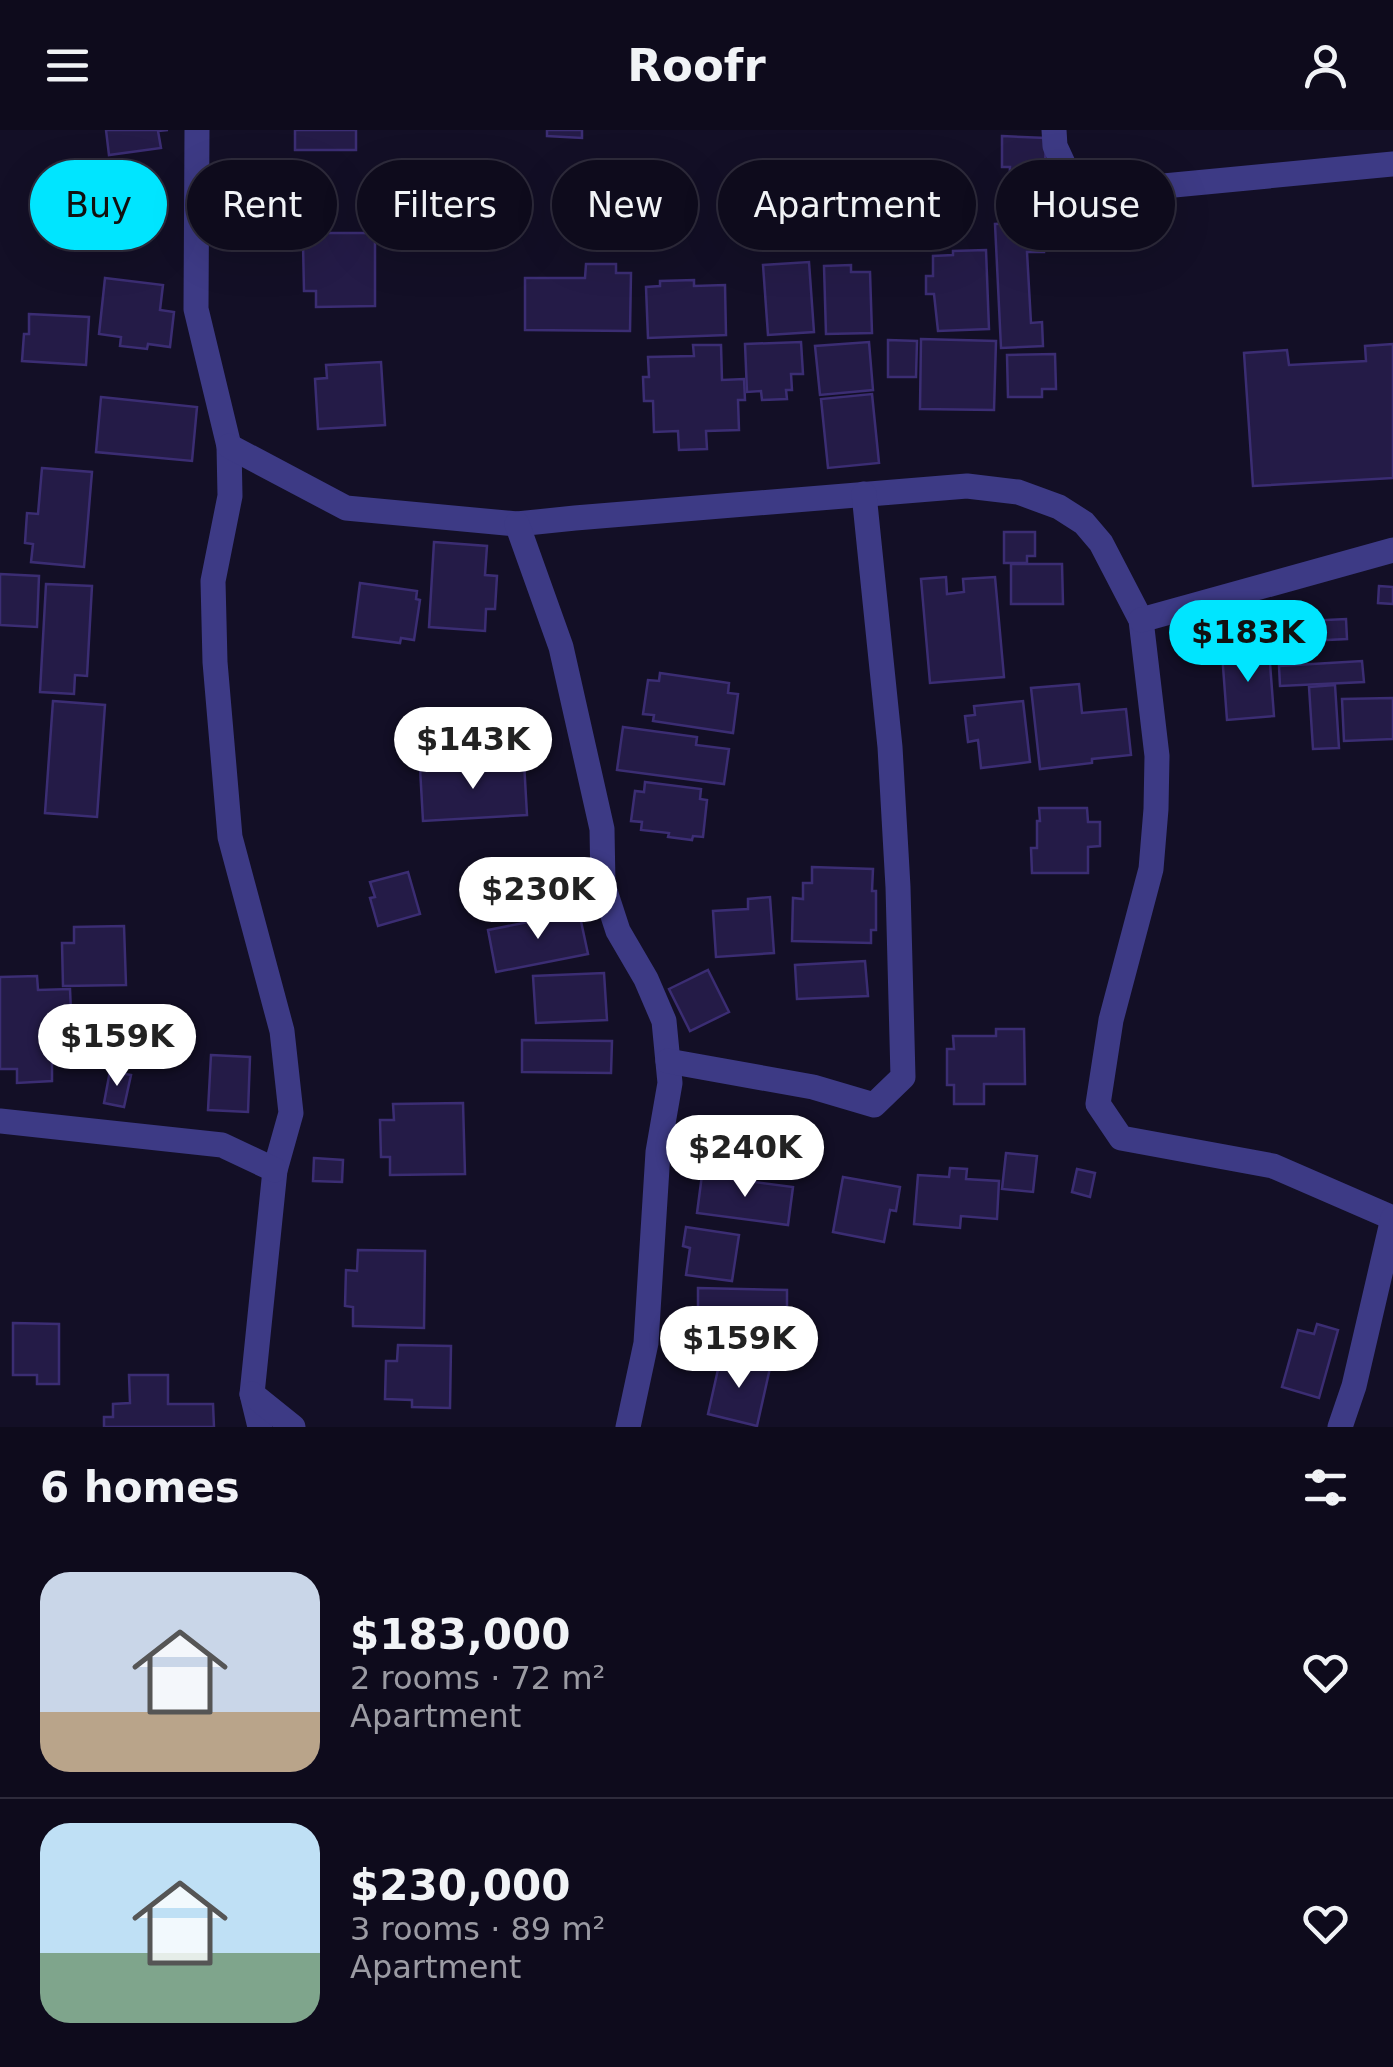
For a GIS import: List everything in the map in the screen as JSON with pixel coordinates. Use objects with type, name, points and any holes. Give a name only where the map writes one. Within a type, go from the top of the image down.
[{"type":"street","points":[[197,130],[196,309],[229,446],[230,496],[213,581],[215,662],[230,837],[282,1032],[291,1112],[276,1170],[252,1394],[260,1427]]},
{"type":"street","points":[[1054,130],[1055,146],[1073,184],[1101,192],[1393,164]]},
{"type":"street","points":[[229,446],[346,508],[516,524],[967,486],[1018,492],[1059,507],[1084,523],[1101,543],[1142,620],[1158,756],[1151,869],[1111,1020],[1098,1104],[1120,1138],[1273,1166],[1393,1218],[1354,1386],[1340,1427]]},
{"type":"street","points":[[668,1061],[813,1087],[874,1105],[903,1077],[890,747],[864,494]]},
{"type":"street","points":[[516,524],[562,647],[602,829],[602,885],[618,931],[646,979],[664,1021],[670,1083],[658,1152],[646,1343],[628,1427]]},
{"type":"street","points":[[1142,620],[1393,550]]},
{"type":"street","points":[[0,1121],[222,1145],[276,1170]]},
{"type":"street","points":[[252,1394],[292,1427]]},
{"type":"building","points":[[106,130],[168,130],[158,131],[161,148],[109,155]]},
{"type":"building","points":[[295,130],[356,130],[356,150],[295,150]]},
{"type":"building","points":[[547,130],[582,130],[582,138],[547,136]]},
{"type":"building","points":[[1002,136],[1046,138],[1045,160],[1002,160]]},
{"type":"building","points":[[337,233],[357,233],[357,250],[375,250],[375,306],[316,307],[316,291],[304,291],[303,250],[337,250]]},
{"type":"building","points":[[986,250],[989,329],[938,331],[934,294],[926,294],[926,276],[933,276],[933,256]]},
{"type":"building","points":[[996,250],[1044,250],[1027,252],[1031,323],[1042,322],[1043,346],[1001,348]]},
{"type":"building","points":[[809,262],[814,332],[768,335],[763,265]]},
{"type":"building","points":[[586,264],[616,264],[616,273],[631,273],[630,331],[525,330],[525,278],[585,278]]},
{"type":"building","points":[[851,265],[851,272],[870,272],[872,333],[826,334],[824,266]]},
{"type":"building","points":[[105,278],[163,285],[160,310],[174,312],[170,347],[120,346],[121,337],[99,334]]},
{"type":"building","points":[[694,280],[694,286],[725,285],[726,335],[648,338],[646,287],[660,286],[660,281]]},
{"type":"building","points":[[29,314],[89,317],[86,365],[22,361]]},
{"type":"building","points":[[921,339],[996,341],[994,410],[920,409]]},
{"type":"building","points":[[888,340],[917,341],[916,377],[888,377]]},
{"type":"building","points":[[801,342],[803,374],[791,374],[792,390],[786,390],[787,399],[762,400],[761,391],[747,392],[745,344]]},
{"type":"building","points":[[869,342],[873,390],[820,395],[815,346]]},
{"type":"building","points":[[1393,344],[1393,478],[1253,486],[1244,353],[1287,350],[1289,365],[1366,361],[1365,346]]},
{"type":"building","points":[[693,345],[721,345],[722,380],[744,379],[745,400],[738,400],[739,430],[706,431],[707,449],[679,450],[678,431],[654,432],[653,401],[644,401],[643,377],[649,377],[648,357],[694,356]]},
{"type":"building","points":[[1055,354],[1056,389],[1042,389],[1042,397],[1008,397],[1007,355]]},
{"type":"building","points":[[381,362],[385,425],[318,429],[315,379],[327,378],[326,365]]},
{"type":"building","points":[[872,394],[879,463],[828,468],[821,399]]},
{"type":"building","points":[[101,397],[197,407],[192,461],[96,452]]},
{"type":"building","points":[[42,468],[92,472],[84,567],[31,562],[33,544],[25,543],[27,513],[38,514]]},
{"type":"building","points":[[1004,532],[1035,532],[1035,556],[1027,556],[1027,563],[1004,563]]},
{"type":"building","points":[[434,542],[487,546],[485,575],[497,576],[495,609],[486,609],[485,631],[429,627]]},
{"type":"building","points":[[1011,564],[1062,564],[1063,604],[1011,604]]},
{"type":"building","points":[[0,574],[39,576],[37,627],[0,625]]},
{"type":"building","points":[[946,577],[947,594],[964,592],[963,579],[995,577],[1004,677],[930,683],[921,579]]},
{"type":"building","points":[[360,583],[417,591],[416,599],[420,600],[414,640],[401,638],[400,643],[353,637]]},
{"type":"building","points":[[46,584],[92,586],[87,676],[75,675],[74,694],[40,692]]},
{"type":"building","points":[[1379,586],[1393,587],[1393,604],[1378,603]]},
{"type":"building","points":[[1346,619],[1347,639],[1286,642],[1285,622]]},
{"type":"building","points":[[1269,650],[1274,716],[1227,720],[1222,653]]},
{"type":"building","points":[[1362,661],[1364,682],[1280,686],[1279,666]]},
{"type":"building","points":[[660,673],[729,683],[728,693],[738,694],[733,733],[653,721],[654,715],[643,714],[648,680],[659,681]]},
{"type":"building","points":[[1079,684],[1082,713],[1126,709],[1131,755],[1040,769],[1031,688]]},
{"type":"building","points":[[1335,685],[1339,748],[1313,749],[1309,687]]},
{"type":"building","points":[[1393,698],[1393,739],[1344,741],[1342,699]]},
{"type":"building","points":[[53,701],[105,705],[97,817],[45,813]]},
{"type":"building","points":[[1023,701],[1030,762],[981,768],[978,740],[968,742],[965,716],[975,715],[974,706]]},
{"type":"building","points":[[623,727],[697,737],[696,745],[729,749],[724,784],[617,770]]},
{"type":"building","points":[[524,762],[527,815],[423,821],[420,768]]},
{"type":"building","points":[[645,782],[701,789],[700,799],[707,800],[703,837],[668,837],[669,833],[641,830],[642,822],[631,821],[635,791],[644,792]]},
{"type":"building","points":[[1039,808],[1087,808],[1088,822],[1100,822],[1100,846],[1088,847],[1088,873],[1032,873],[1031,848],[1037,848]]},
{"type":"building","points":[[812,867],[873,869],[876,930],[871,930],[871,943],[792,941],[793,898],[803,899],[803,883],[812,883]]},
{"type":"building","points":[[408,872],[420,914],[378,926],[370,882]]},
{"type":"building","points":[[770,897],[774,953],[716,957],[713,911],[748,909],[748,899]]},
{"type":"building","points":[[579,912],[588,954],[496,972],[488,930]]},
{"type":"building","points":[[124,926],[126,985],[63,986],[62,943],[74,943],[74,927]]},
{"type":"building","points":[[865,961],[868,996],[797,999],[795,965]]},
{"type":"building","points":[[708,970],[729,1012],[690,1031],[669,989]]},
{"type":"building","points":[[604,973],[607,1020],[536,1023],[533,976]]},
{"type":"building","points":[[37,976],[38,990],[70,989],[73,1057],[52,1058],[52,1081],[17,1083],[17,1069],[0,1069],[0,977]]},
{"type":"building","points":[[996,1029],[1024,1029],[1025,1084],[984,1084],[984,1104],[954,1104],[954,1085],[947,1085],[947,1049],[954,1049],[953,1036],[996,1036]]},
{"type":"building","points":[[522,1040],[612,1041],[611,1073],[522,1072]]},
{"type":"building","points":[[211,1055],[250,1057],[248,1112],[208,1110]]},
{"type":"building","points":[[110,1071],[131,1075],[124,1107],[104,1103]]},
{"type":"building","points":[[463,1103],[465,1174],[390,1175],[390,1157],[381,1157],[380,1120],[394,1120],[393,1104]]},
{"type":"building","points":[[1006,1153],[1037,1156],[1033,1192],[1002,1189]]},
{"type":"building","points":[[314,1158],[343,1160],[342,1182],[313,1181]]},
{"type":"building","points":[[950,1168],[967,1169],[966,1179],[999,1181],[997,1219],[961,1216],[960,1228],[914,1224],[918,1175],[949,1177]]},
{"type":"building","points":[[1077,1169],[1095,1173],[1090,1197],[1072,1192]]},
{"type":"building","points":[[702,1175],[793,1187],[788,1225],[697,1213]]},
{"type":"building","points":[[843,1177],[900,1187],[896,1211],[890,1210],[884,1242],[833,1232]]},
{"type":"building","points":[[686,1227],[739,1235],[732,1281],[686,1275],[690,1248],[683,1246]]},
{"type":"building","points":[[358,1250],[425,1251],[424,1328],[353,1326],[353,1307],[345,1306],[346,1270],[357,1271]]},
{"type":"building","points":[[698,1288],[787,1290],[787,1344],[702,1342]]},
{"type":"building","points":[[13,1323],[59,1324],[59,1384],[37,1384],[37,1375],[13,1375]]},
{"type":"building","points":[[1317,1324],[1338,1330],[1319,1398],[1282,1387],[1298,1330],[1314,1334]]},
{"type":"building","points":[[398,1345],[451,1346],[450,1408],[412,1407],[412,1400],[385,1399],[386,1361],[397,1361]]},
{"type":"building","points":[[721,1356],[770,1368],[757,1426],[708,1414]]},
{"type":"building","points":[[129,1375],[168,1375],[168,1404],[213,1404],[214,1427],[104,1427],[104,1417],[113,1417],[113,1404],[130,1403]]}]
